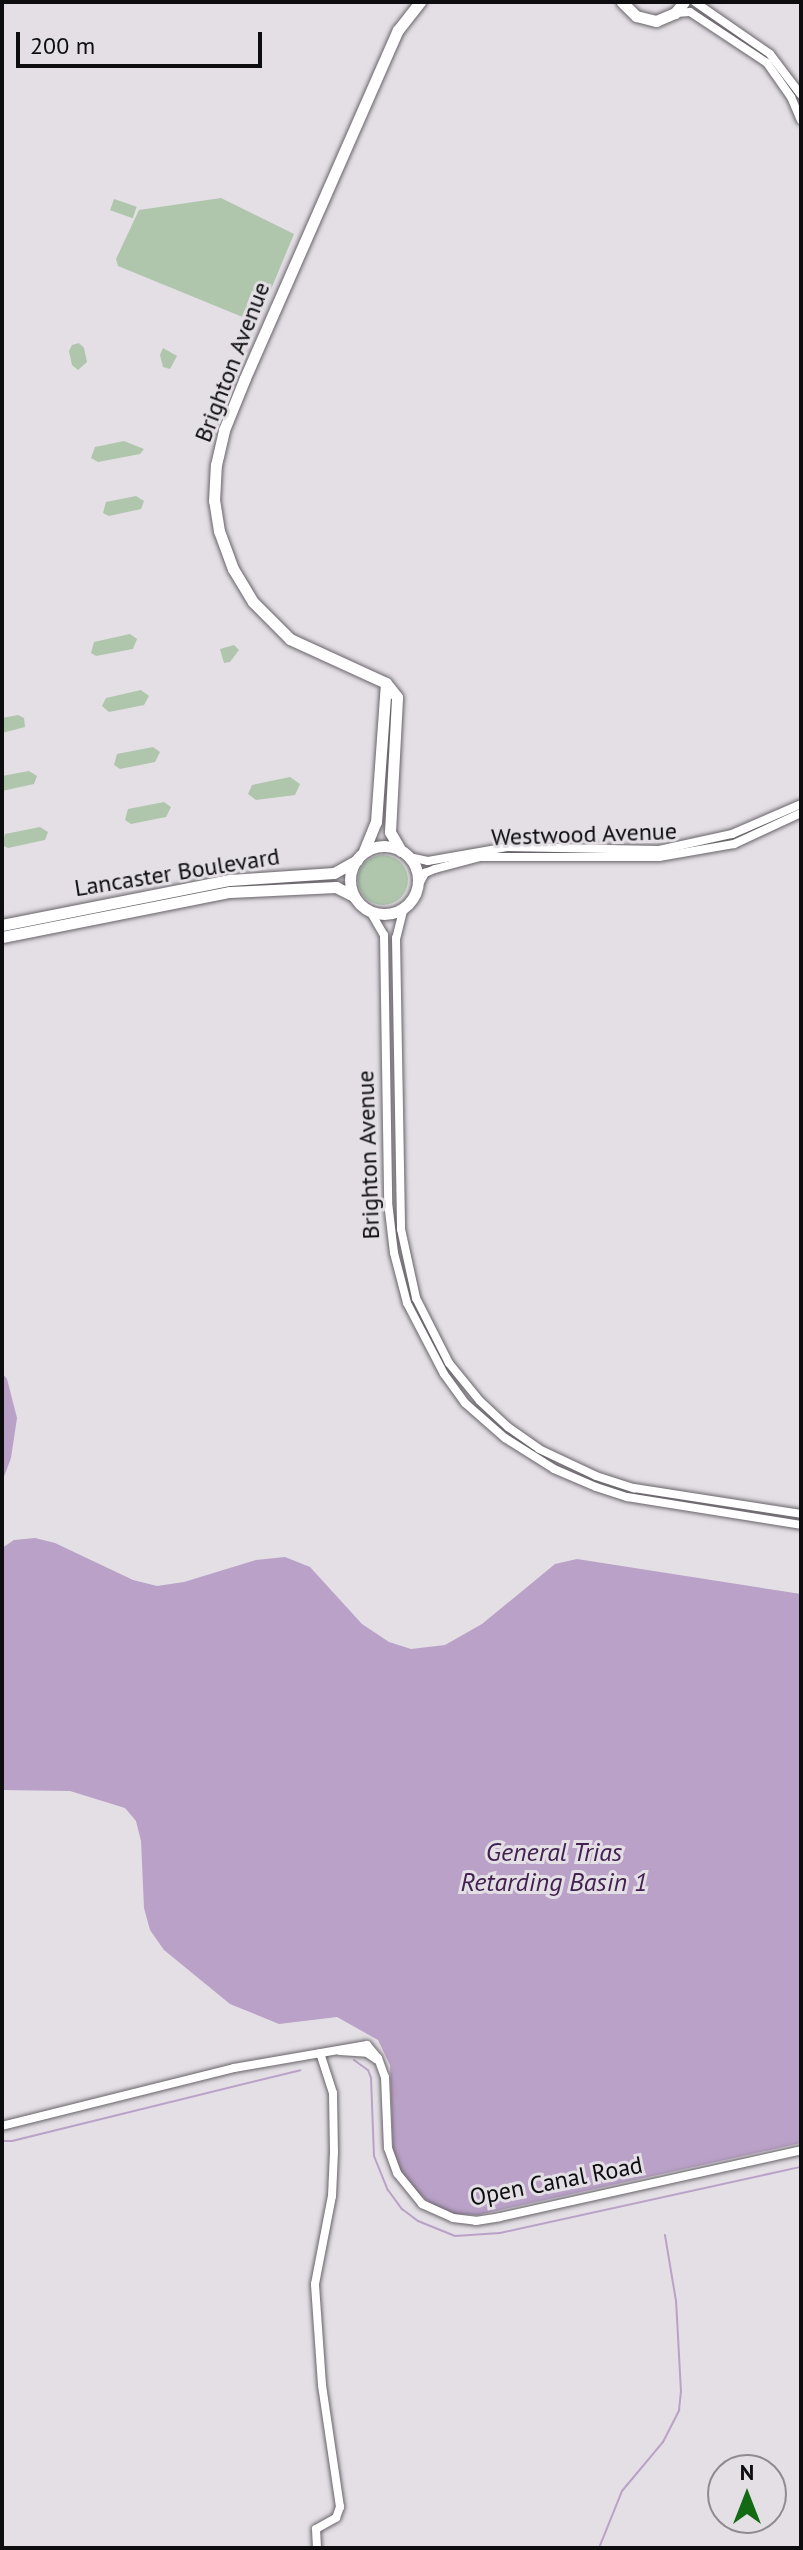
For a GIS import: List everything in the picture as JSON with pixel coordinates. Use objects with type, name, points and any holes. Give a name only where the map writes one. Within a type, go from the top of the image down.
[{"type":"main road","name":"Brighton Avenue","points":[[386,683],[290,639],[253,602],[233,569],[219,531],[214,501],[216,465],[224,430],[398,30],[420,2]]},
{"type":"main road","points":[[622,2],[633,14],[656,21],[675,13],[684,2]]},
{"type":"main road","points":[[386,683],[398,703],[392,750],[390,832],[418,875],[418,886],[404,907],[387,914],[370,911],[354,896],[350,878],[376,822],[386,683]]},
{"type":"main road","points":[[360,856],[382,846],[405,854]]},
{"type":"main road","name":"Lancaster Boulevard","points":[[2,925],[230,880],[334,873],[360,856]]},
{"type":"main road","name":"Lancaster Boulevard","points":[[2,937],[230,892],[278,887],[336,887],[354,896]]},
{"type":"street","points":[[695,2],[770,54],[801,95]]},
{"type":"street","points":[[675,13],[687,11],[749,48],[778,76],[801,120]]},
{"type":"street","name":"Westwood Avenue","points":[[405,854],[428,861],[507,847],[659,850],[732,834],[801,804]]},
{"type":"street","name":"Westwood Avenue","points":[[418,886],[425,873],[480,857],[659,857],[734,844],[801,813]]},
{"type":"street","name":"Brighton Avenue","points":[[404,907],[396,938],[401,1229],[416,1298],[449,1363],[480,1401],[508,1427],[539,1449],[596,1476],[634,1488],[801,1514]]},
{"type":"street","name":"Brighton Avenue","points":[[370,911],[384,935],[388,1202],[394,1253],[407,1303],[444,1374],[465,1403],[505,1438],[554,1469],[596,1487],[627,1497],[801,1525]]},
{"type":"street","name":"Open Canal Road","points":[[2,2126],[234,2068],[336,2050],[367,2053],[382,2065],[387,2086],[388,2148],[394,2168],[418,2200],[453,2218],[491,2219],[801,2150]]},
{"type":"street","points":[[317,2548],[316,2529],[336,2518],[340,2507],[322,2385],[315,2284],[332,2196],[334,2152],[333,2093],[320,2053]]},
{"type":"green space","points":[[221,198],[294,234],[257,323],[118,266],[116,259],[139,210]]},
{"type":"green space","points":[[114,199],[137,207],[133,218],[110,210]]},
{"type":"green space","points":[[79,343],[84,348],[87,362],[78,370],[72,365],[69,351],[72,345]]},
{"type":"green space","points":[[163,348],[177,356],[170,369],[163,367],[160,355]]},
{"type":"green space","points":[[124,441],[144,449],[140,454],[98,462],[91,458],[95,447]]},
{"type":"green space","points":[[136,496],[144,501],[141,509],[109,516],[103,513],[106,502]]},
{"type":"green space","points":[[130,634],[137,639],[133,649],[96,656],[91,653],[94,642]]},
{"type":"green space","points":[[234,645],[239,650],[230,662],[224,663],[220,649]]},
{"type":"green space","points":[[141,690],[149,696],[144,705],[109,712],[102,706],[106,698]]},
{"type":"green space","points":[[18,715],[24,718],[25,727],[2,733],[2,718]]},
{"type":"green space","points":[[153,747],[160,752],[155,762],[120,769],[114,765],[117,754]]},
{"type":"green space","points":[[29,771],[37,776],[34,784],[2,791],[2,776]]},
{"type":"green space","points":[[290,777],[300,784],[295,795],[256,800],[248,794],[252,785]]},
{"type":"green space","points":[[164,802],[171,807],[166,817],[131,824],[125,820],[128,809]]},
{"type":"green space","points":[[40,827],[48,832],[45,840],[8,848],[2,845],[5,834]]},
{"type":"green space","points":[[383,855],[400,863],[408,880],[400,897],[383,905],[366,897],[358,880],[366,863]]},
{"type":"water","points":[[2,1373],[7,1379],[17,1418],[11,1458],[2,1482]]},
{"type":"water","name":"General Trias Retarding Basin 1","points":[[35,1538],[55,1543],[133,1580],[157,1586],[184,1582],[256,1560],[285,1557],[310,1567],[362,1624],[389,1642],[411,1649],[445,1645],[482,1624],[555,1564],[577,1559],[801,1594],[801,2143],[478,2215],[454,2214],[435,2207],[403,2176],[393,2155],[390,2065],[378,2040],[337,2017],[279,2024],[230,2004],[164,1950],[150,1930],[144,1908],[141,1841],[136,1821],[125,1808],[70,1791],[2,1790],[2,1548],[14,1540]]},
{"type":"waterway","points":[[354,2060],[368,2070],[371,2078],[374,2156],[388,2190],[402,2209],[418,2221],[455,2236],[500,2233],[801,2167]]},
{"type":"waterway","points":[[2,2141],[300,2070]]},
{"type":"waterway","points":[[599,2548],[622,2491],[663,2442],[679,2410],[681,2392],[676,2301],[665,2235]]}]
